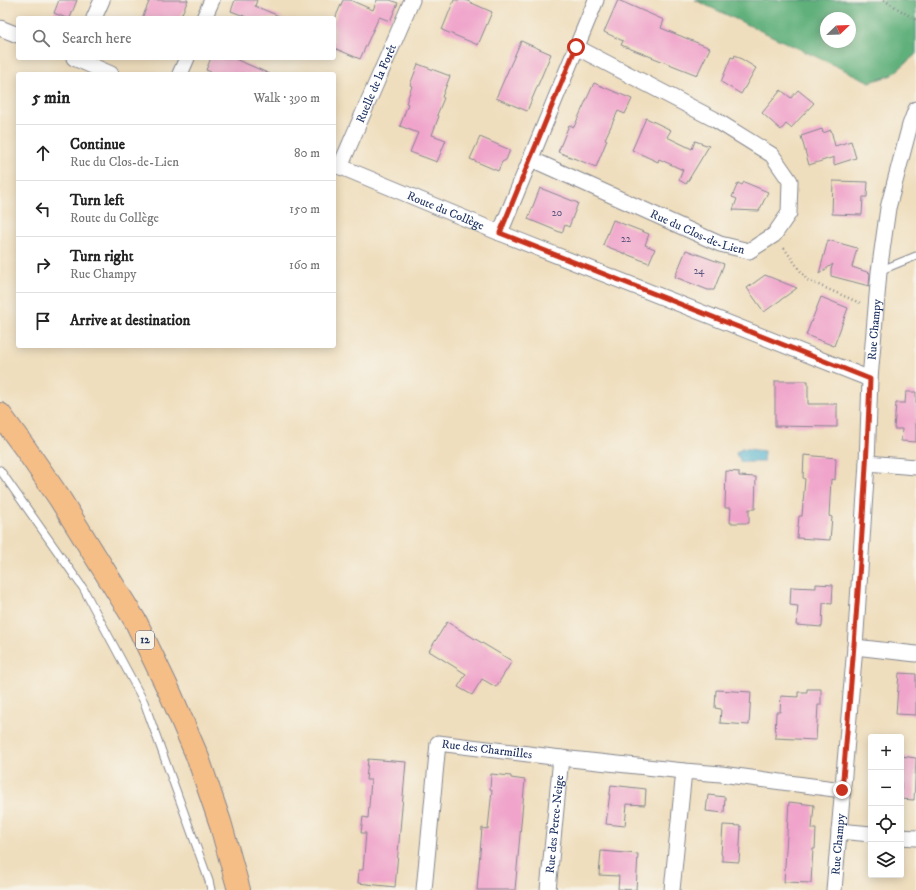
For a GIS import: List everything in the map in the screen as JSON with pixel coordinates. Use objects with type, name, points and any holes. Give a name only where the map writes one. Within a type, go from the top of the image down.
[{"type":"highway","name":"12","points":[[0,414],[60,499],[136,622],[171,695],[198,758],[220,822],[239,890]]},
{"type":"street","points":[[95,16],[102,0]]},
{"type":"street","points":[[205,16],[212,0]]},
{"type":"street","name":"Ruelle de la Forêt","points":[[337,166],[412,0]]},
{"type":"street","points":[[500,233],[596,0]]},
{"type":"street","points":[[0,28],[16,34]]},
{"type":"street","name":"Rue du Clos-de-Lien","points":[[531,159],[720,244],[749,251],[774,235],[789,213],[790,181],[772,155],[714,118],[576,47]]},
{"type":"street","points":[[80,60],[107,72]]},
{"type":"street","points":[[181,72],[185,60]]},
{"type":"street","name":"Rue Champy","points":[[834,890],[855,648],[867,463],[870,379],[879,272],[888,208],[910,124],[916,109]]},
{"type":"street","name":"Route du Collège","points":[[337,166],[500,233],[870,379]]},
{"type":"street","points":[[867,463],[916,467]]},
{"type":"street","points":[[855,648],[916,654]]},
{"type":"street","name":"Rue des Charmilles","points":[[424,890],[438,743],[561,758],[721,774],[842,790]]},
{"type":"street","name":"Rue des Perce-Neige","points":[[548,890],[561,758]]},
{"type":"street","points":[[672,890],[684,771]]},
{"type":"street","points":[[839,831],[868,834]]},
{"type":"street","points":[[904,837],[916,838]]},
{"type":"lane","points":[[879,272],[916,256]]},
{"type":"lane","points":[[0,470],[83,588],[144,702],[211,890]]},
{"type":"path","points":[[884,0],[916,20]]},
{"type":"path","points":[[774,235],[807,280],[861,303]]},
{"type":"green space","points":[[695,0],[916,0],[916,54],[892,75],[870,82]]},
{"type":"water","points":[[741,448],[764,451],[763,462],[740,462],[736,452],[741,450]]},
{"type":"building","points":[[59,0],[77,0],[71,16],[61,16],[54,13]]},
{"type":"building","points":[[150,0],[188,0],[181,16],[143,16]]},
{"type":"building","points":[[235,0],[257,0],[255,6],[279,16],[244,16],[231,11]]},
{"type":"building","points":[[343,0],[350,0],[373,10],[377,0],[390,0],[398,3],[390,21],[379,17],[360,59],[336,49],[336,16]]},
{"type":"building","points":[[454,0],[465,0],[492,12],[478,45],[442,30]]},
{"type":"building","points":[[618,0],[664,20],[661,28],[710,48],[697,75],[621,45],[623,41],[604,32]]},
{"type":"building","points":[[521,41],[551,54],[527,111],[496,98]]},
{"type":"building","points":[[735,55],[756,68],[741,94],[721,82],[731,57],[734,58]]},
{"type":"building","points":[[210,60],[238,60],[265,72],[211,72],[206,70]]},
{"type":"building","points":[[418,64],[450,76],[442,97],[444,98],[437,115],[439,116],[432,135],[446,140],[437,162],[410,152],[418,133],[400,126],[408,104],[406,103],[412,86],[410,85]]},
{"type":"building","points":[[594,83],[632,99],[625,114],[618,111],[605,139],[607,140],[596,167],[558,152],[569,125],[574,127]]},
{"type":"building","points":[[781,90],[791,98],[798,90],[814,103],[791,128],[786,124],[781,130],[762,113]]},
{"type":"building","points":[[646,118],[671,130],[667,137],[692,149],[695,141],[709,146],[686,184],[679,180],[683,170],[659,159],[658,162],[632,150]]},
{"type":"building","points":[[822,129],[823,133],[831,130],[835,146],[851,141],[856,158],[834,165],[834,157],[809,165],[801,136]]},
{"type":"building","points":[[480,137],[510,150],[506,160],[502,162],[498,171],[470,159]]},
{"type":"building","points":[[833,181],[868,182],[867,197],[863,197],[862,215],[832,214]]},
{"type":"building","points":[[744,182],[768,192],[759,211],[733,210],[737,199],[732,197],[738,183],[742,185]]},
{"type":"building","points":[[540,188],[578,203],[569,227],[565,225],[562,233],[528,219]]},
{"type":"building","points":[[613,220],[649,234],[645,245],[655,249],[649,263],[603,245]]},
{"type":"building","points":[[828,240],[857,248],[852,267],[870,273],[869,286],[831,276],[833,264],[819,274]]},
{"type":"building","points":[[686,250],[724,264],[714,290],[708,290],[675,277]]},
{"type":"building","points":[[765,275],[797,288],[764,312],[747,288]]},
{"type":"building","points":[[821,297],[848,308],[834,346],[806,335]]},
{"type":"building","points":[[775,381],[808,381],[808,404],[837,404],[837,427],[775,426]]},
{"type":"building","points":[[906,392],[916,392],[916,442],[901,441],[902,429],[894,429],[896,403],[905,403]]},
{"type":"building","points":[[804,455],[836,458],[835,480],[831,479],[829,516],[832,517],[830,540],[797,538],[799,516],[802,516],[805,479],[803,478]]},
{"type":"building","points":[[726,471],[739,472],[739,476],[756,477],[755,509],[749,509],[749,523],[730,523],[731,508],[725,508]]},
{"type":"building","points":[[816,584],[833,585],[832,604],[823,603],[822,627],[796,625],[798,606],[790,605],[791,587],[816,588]]},
{"type":"building","points":[[447,622],[512,661],[496,687],[482,679],[472,695],[458,687],[466,674],[429,651]]},
{"type":"building","points":[[899,673],[916,674],[916,715],[896,714]]},
{"type":"building","points":[[807,689],[821,689],[821,705],[818,705],[816,740],[775,738],[776,712],[780,712],[781,696],[798,697],[798,692],[807,692]]},
{"type":"building","points":[[716,690],[751,692],[749,725],[720,723],[721,709],[715,708]]},
{"type":"building","points":[[904,756],[916,758],[914,800],[904,799]]},
{"type":"building","points":[[368,759],[406,762],[395,887],[358,883],[359,870],[363,870],[366,833],[361,833],[363,817],[368,818],[371,780],[366,780]]},
{"type":"building","points":[[491,774],[511,776],[511,778],[525,780],[515,890],[477,890],[482,828],[488,829],[492,790],[490,789]]},
{"type":"building","points":[[611,785],[646,789],[645,805],[627,804],[625,826],[606,824]]},
{"type":"building","points":[[708,795],[725,797],[724,813],[706,811]]},
{"type":"building","points":[[789,802],[814,805],[812,829],[816,829],[811,883],[784,882]]},
{"type":"building","points":[[723,825],[741,826],[739,862],[722,861]]},
{"type":"building","points":[[601,851],[638,854],[636,890],[618,889],[619,876],[599,875]]},
{"type":"route","points":[[576,47],[500,233],[870,379],[867,463],[855,648],[842,790]]}]
